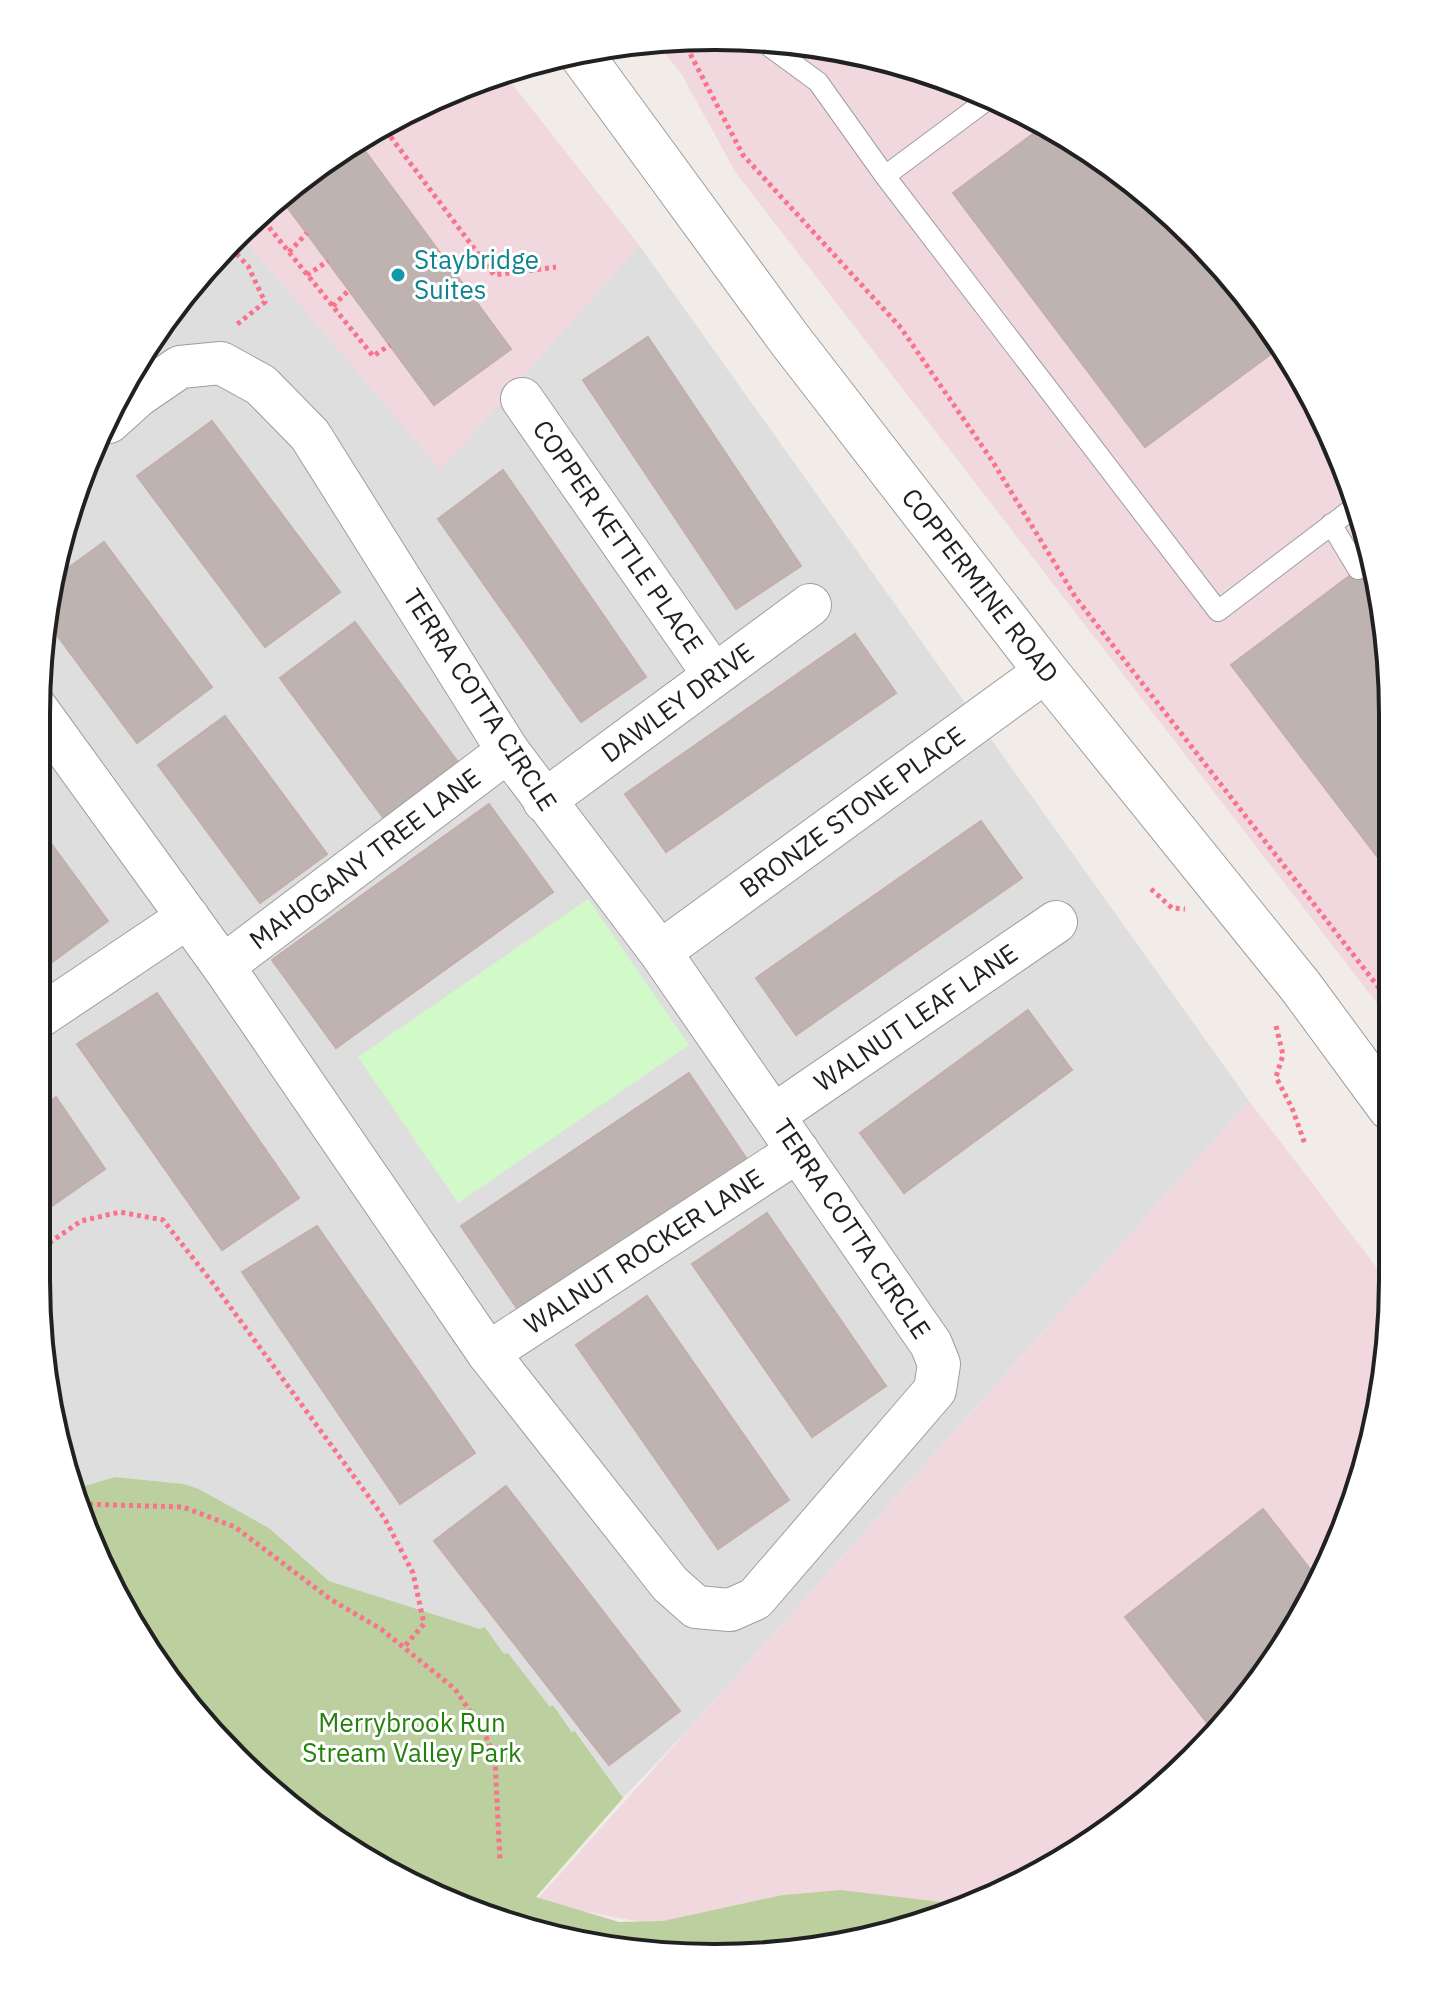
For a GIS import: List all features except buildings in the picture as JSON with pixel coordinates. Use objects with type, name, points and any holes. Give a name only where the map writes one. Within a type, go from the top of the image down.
[{"type":"street","name":"COPPERMINE ROAD","points":[[587,63],[790,340],[1046,671],[1301,987],[1379,1093]]},
{"type":"street","points":[[127,406],[180,367],[221,363]]},
{"type":"street","name":"TERRA COTTA CIRCLE","points":[[50,727],[223,966],[488,1353],[670,1584],[696,1607],[730,1610],[755,1599],[935,1390],[939,1364],[931,1344],[660,952],[508,751],[310,435],[261,385],[221,363]]},
{"type":"street","name":"COPPER KETTLE PLACE","points":[[522,399],[714,675]]},
{"type":"street","name":"DAWLEY DRIVE","points":[[544,801],[810,605]]},
{"type":"street","name":"BRONZE STONE PLACE","points":[[660,952],[1046,671]]},
{"type":"street","name":"MAHOGANY TREE LANE","points":[[223,966],[508,751]]},
{"type":"street","points":[[50,1010],[188,917]]},
{"type":"street","name":"WALNUT LEAF LANE","points":[[774,1115],[1056,922]]},
{"type":"street","name":"WALNUT ROCKER LANE","points":[[488,1353],[798,1151]]},
{"type":"lane","points":[[779,53],[818,82],[885,176],[1218,611],[1347,512]]},
{"type":"lane","points":[[885,176],[979,106]]},
{"type":"lane","points":[[1331,524],[1358,569]]},
{"type":"path","points":[[689,51],[743,155],[901,328],[991,459],[1076,598],[1379,988]]},
{"type":"path","points":[[389,135],[494,275],[556,267]]},
{"type":"path","points":[[266,224],[373,356],[390,345]]},
{"type":"path","points":[[289,252],[307,233]]},
{"type":"path","points":[[221,363],[228,332],[265,302],[248,266],[236,254]]},
{"type":"path","points":[[307,275],[328,261]]},
{"type":"path","points":[[333,306],[349,290]]},
{"type":"path","points":[[1151,889],[1172,908],[1190,909]]},
{"type":"path","points":[[1271,1018],[1277,1028],[1283,1055],[1276,1077],[1305,1144]]},
{"type":"path","points":[[50,1242],[81,1221],[120,1212],[163,1220],[215,1286],[385,1519],[413,1573],[424,1624],[404,1647]]},
{"type":"path","points":[[89,1504],[183,1507],[235,1527],[330,1599],[381,1629],[455,1689],[485,1734],[495,1759],[500,1861]]},
{"type":"shaded area","points":[[758,51],[844,63],[928,85],[969,101],[1047,139],[1119,187],[1184,245],[1242,310],[1290,382],[1328,460],[1344,501],[1366,585],[1378,671],[1379,1006],[736,173],[682,75],[664,52]]},
{"type":"shaded area","points":[[511,82],[639,245],[441,470],[247,243],[310,187],[382,139],[460,101]]},
{"type":"shaded area","points":[[247,243],[441,469],[639,245],[1249,1101],[688,1730],[623,1798],[576,1731],[573,1732],[553,1705],[550,1707],[508,1654],[504,1655],[486,1627],[480,1629],[329,1581],[269,1528],[199,1489],[184,1484],[115,1477],[83,1486],[63,1409],[56,1366],[50,1280],[51,671],[63,585],[85,501],[101,460],[139,382],[162,345],[215,276]]},
{"type":"shaded area","points":[[1249,1101],[1379,1270],[1378,1323],[1366,1409],[1344,1493],[1328,1534],[1290,1612],[1242,1684],[1214,1718],[1153,1779],[1084,1832],[1008,1875],[916,1912],[662,1926],[535,1902]]},
{"type":"green space","points":[[588,899],[689,1045],[458,1203],[358,1057]]},
{"type":"green space","name":"Merrybrook Run Stream Valley Park","points":[[115,1477],[184,1484],[199,1489],[269,1528],[329,1581],[480,1629],[485,1627],[504,1654],[508,1653],[550,1707],[553,1705],[572,1732],[575,1731],[623,1798],[536,1897],[619,1922],[663,1921],[783,1895],[841,1890],[945,1902],[886,1921],[801,1938],[758,1943],[671,1943],[585,1931],[543,1921],[501,1909],[421,1875],[382,1855],[310,1807],[276,1779],[215,1718],[187,1684],[139,1612],[101,1534],[83,1486]]},
{"type":"place","name":"Staybridge Suites","points":[[398,275]]}]
